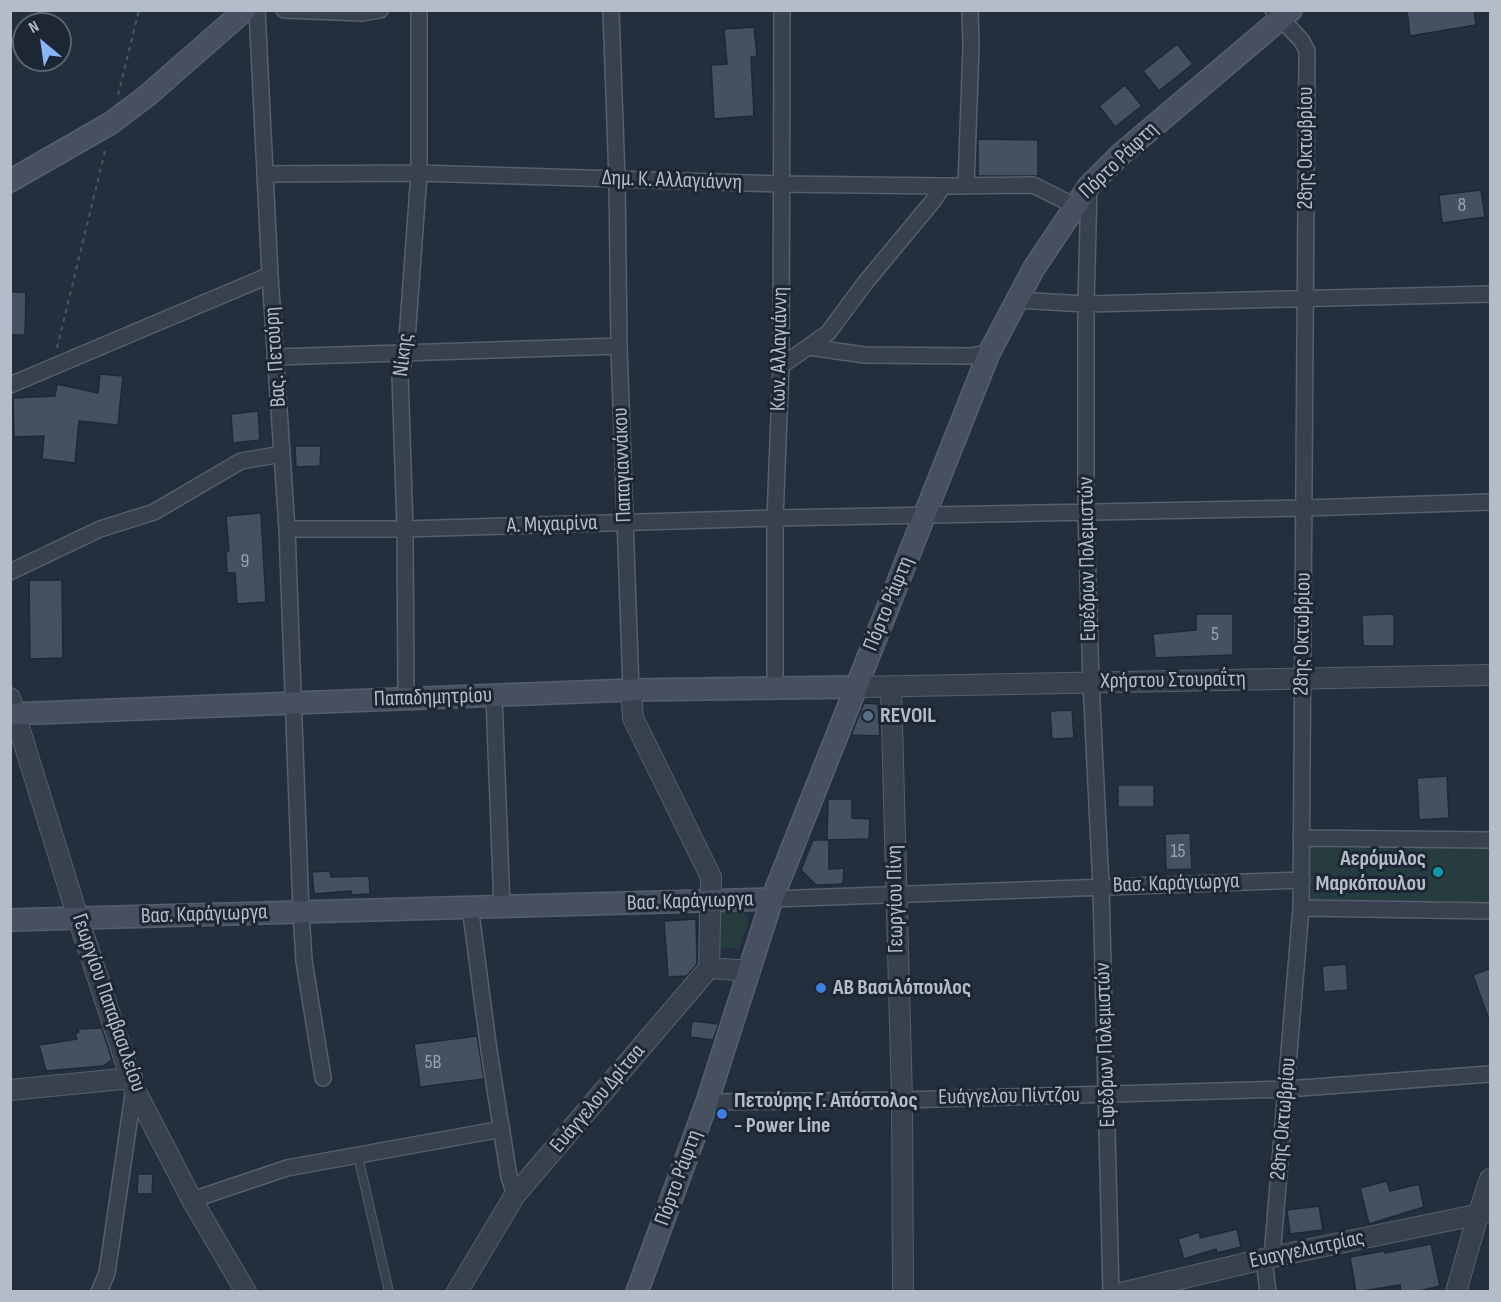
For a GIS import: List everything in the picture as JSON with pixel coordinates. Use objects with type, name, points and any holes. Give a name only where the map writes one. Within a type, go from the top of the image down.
[{"type":"main road","points":[[10,181],[111,123],[148,95],[245,10]]},
{"type":"main road","name":"Πόρτο Ράφτη","points":[[637,1292],[707,1102],[772,899],[989,353],[1034,268],[1089,186],[1121,154],[1282,13]]},
{"type":"main road","name":"Παπαδημητρίου","points":[[12,709],[292,704],[631,690],[856,687]]},
{"type":"main road","name":"Βασ. Καράγιωργα","points":[[10,920],[772,899]]},
{"type":"street","name":"Βας. Πετούρη","points":[[257,10],[270,275],[287,529],[292,704]]},
{"type":"street","points":[[284,10],[363,13],[380,10]]},
{"type":"street","name":"Νίκης","points":[[406,699],[405,529],[400,375],[406,354],[418,173],[419,10]]},
{"type":"street","name":"Παπαγιαννάκου","points":[[610,10],[617,180],[619,346],[633,718],[711,877],[712,901]]},
{"type":"street","name":"Κων. Αλλαγιάννη","points":[[775,688],[775,518],[781,366],[782,10]]},
{"type":"street","points":[[966,186],[971,47],[970,10]]},
{"type":"street","name":"28ης Οκτωβρίου","points":[[1268,1292],[1268,1258],[1287,1089],[1302,880],[1307,51],[1282,13]]},
{"type":"street","name":"Δημ. Κ. Αλλαγιάννη","points":[[265,174],[418,173],[781,184],[1033,185],[1075,206]]},
{"type":"street","points":[[781,366],[828,333],[943,186]]},
{"type":"street","name":"Εφέδρων Πολεμιστών","points":[[1089,186],[1086,304],[1086,512],[1101,887],[1111,1292]]},
{"type":"street","points":[[10,385],[270,275]]},
{"type":"street","points":[[1016,300],[1086,304],[1491,294]]},
{"type":"street","points":[[275,357],[619,346]]},
{"type":"street","points":[[808,347],[865,355],[971,356],[989,353]]},
{"type":"street","points":[[10,572],[100,529],[154,512],[242,461],[282,454]]},
{"type":"street","name":"Α. Μιχαιρίνα","points":[[287,529],[405,529],[924,514],[1304,508],[1491,502]]},
{"type":"street","name":"Χρήστου Στουραΐτη","points":[[856,687],[1491,675]]},
{"type":"street","name":"Γεωργίου Πίνη","points":[[891,686],[902,1100],[903,1292]]},
{"type":"street","points":[[494,696],[502,907]]},
{"type":"street","points":[[292,704],[304,961],[322,1078]]},
{"type":"street","name":"Γεωργίου Παπαβασιλείου","points":[[12,709],[133,1083],[192,1200],[246,1292]]},
{"type":"street","points":[[1302,838],[1491,840]]},
{"type":"street","name":"Βασ. Καράγιωργα","points":[[772,899],[1302,880]]},
{"type":"street","points":[[712,901],[708,968],[750,971]]},
{"type":"street","points":[[471,906],[501,1129],[509,1176],[515,1195]]},
{"type":"street","points":[[1301,908],[1491,911]]},
{"type":"street","name":"Ευάγγελου Δρίτσα","points":[[457,1292],[515,1195],[708,968]]},
{"type":"street","name":"Ευάγγελου Πίντζου","points":[[707,1102],[902,1100],[1287,1089],[1491,1074]]},
{"type":"street","points":[[10,1090],[133,1083],[107,1273],[99,1292]]},
{"type":"street","points":[[192,1200],[287,1168],[501,1129]]},
{"type":"street","points":[[1456,1292],[1484,1214],[1491,1179]]},
{"type":"street","name":"Ευαγγελιστρίας","points":[[1125,1292],[1268,1258],[1484,1214]]},
{"type":"lane","points":[[358,1155],[389,1292]]},
{"type":"path","points":[[118,98],[140,10]]},
{"type":"path","points":[[52,369],[111,123]]},
{"type":"green space","points":[[1310,843],[1490,845],[1490,906],[1310,903]]},
{"type":"green space","points":[[741,907],[749,919],[739,949],[720,947],[721,908]]},
{"type":"building","points":[[1407,10],[1474,10],[1476,25],[1410,36]]},
{"type":"building","points":[[754,27],[757,56],[751,57],[754,116],[714,119],[711,65],[727,64],[724,29]]},
{"type":"building","points":[[1177,44],[1193,64],[1159,91],[1143,71]]},
{"type":"building","points":[[1125,85],[1142,106],[1115,127],[1099,106]]},
{"type":"building","points":[[978,139],[1038,140],[1038,176],[978,176]]},
{"type":"building","points":[[1481,190],[1485,217],[1442,223],[1439,195]]},
{"type":"building","points":[[10,292],[26,292],[25,335],[10,335]]},
{"type":"building","points":[[100,374],[123,376],[118,425],[79,421],[75,463],[42,459],[44,436],[14,437],[13,398],[55,396],[57,384],[98,393]]},
{"type":"building","points":[[258,411],[260,440],[233,443],[231,414]]},
{"type":"building","points":[[295,446],[321,446],[320,466],[296,467]]},
{"type":"building","points":[[261,513],[266,602],[237,604],[235,573],[227,573],[226,551],[229,551],[226,516]]},
{"type":"building","points":[[29,580],[62,580],[63,658],[30,659]]},
{"type":"building","points":[[1196,614],[1233,614],[1233,655],[1155,658],[1153,634],[1196,630]]},
{"type":"building","points":[[1394,614],[1394,646],[1363,646],[1362,615]]},
{"type":"building","points":[[864,703],[878,704],[880,736],[851,735]]},
{"type":"building","points":[[1072,710],[1074,738],[1052,739],[1050,711]]},
{"type":"building","points":[[1447,776],[1449,818],[1419,820],[1417,778]]},
{"type":"building","points":[[1118,785],[1154,785],[1154,807],[1118,807]]},
{"type":"building","points":[[828,799],[852,799],[852,818],[870,819],[869,839],[827,840]]},
{"type":"building","points":[[1190,833],[1192,869],[1166,870],[1165,834]]},
{"type":"building","points":[[813,840],[829,840],[829,869],[844,868],[843,884],[816,885],[801,870]]},
{"type":"building","name":"Αερόμυλος Μαρκόπουλου","points":[[1440,866],[1444,872],[1440,878],[1436,878],[1432,870]]},
{"type":"building","points":[[330,871],[331,877],[369,876],[370,894],[352,895],[351,891],[314,894],[312,872]]},
{"type":"building","points":[[696,919],[697,964],[687,976],[668,977],[664,921]]},
{"type":"building","points":[[1346,964],[1348,990],[1324,992],[1322,966]]},
{"type":"building","points":[[1491,968],[1491,1020],[1489,1020],[1473,975]]},
{"type":"building","points":[[692,1021],[719,1024],[713,1040],[690,1037]]},
{"type":"building","points":[[102,1028],[112,1060],[103,1066],[46,1071],[39,1045],[77,1039],[75,1034],[79,1032],[77,1029]]},
{"type":"building","points":[[477,1036],[484,1079],[420,1087],[414,1044]]},
{"type":"building","points":[[138,1174],[153,1174],[152,1194],[137,1194]]},
{"type":"building","points":[[1387,1181],[1390,1191],[1419,1184],[1424,1207],[1369,1224],[1360,1188]]},
{"type":"building","points":[[1319,1206],[1323,1230],[1290,1234],[1287,1210]]},
{"type":"building","points":[[1237,1229],[1241,1247],[1217,1253],[1216,1249],[1184,1259],[1178,1239],[1199,1232],[1200,1238]]},
{"type":"building","points":[[1431,1244],[1440,1286],[1415,1292],[1401,1292],[1400,1285],[1356,1292],[1350,1257]]},
{"type":"place","name":"REVOIL","points":[[868,716]]},
{"type":"place","name":"Αερόμυλος Μαρκόπουλου","points":[[1438,872]]},
{"type":"place","name":"ΑΒ Βασιλόπουλος","points":[[821,988]]},
{"type":"place","name":"Πετούρης Γ. Απόστολος - Power Line","points":[[722,1114]]}]
